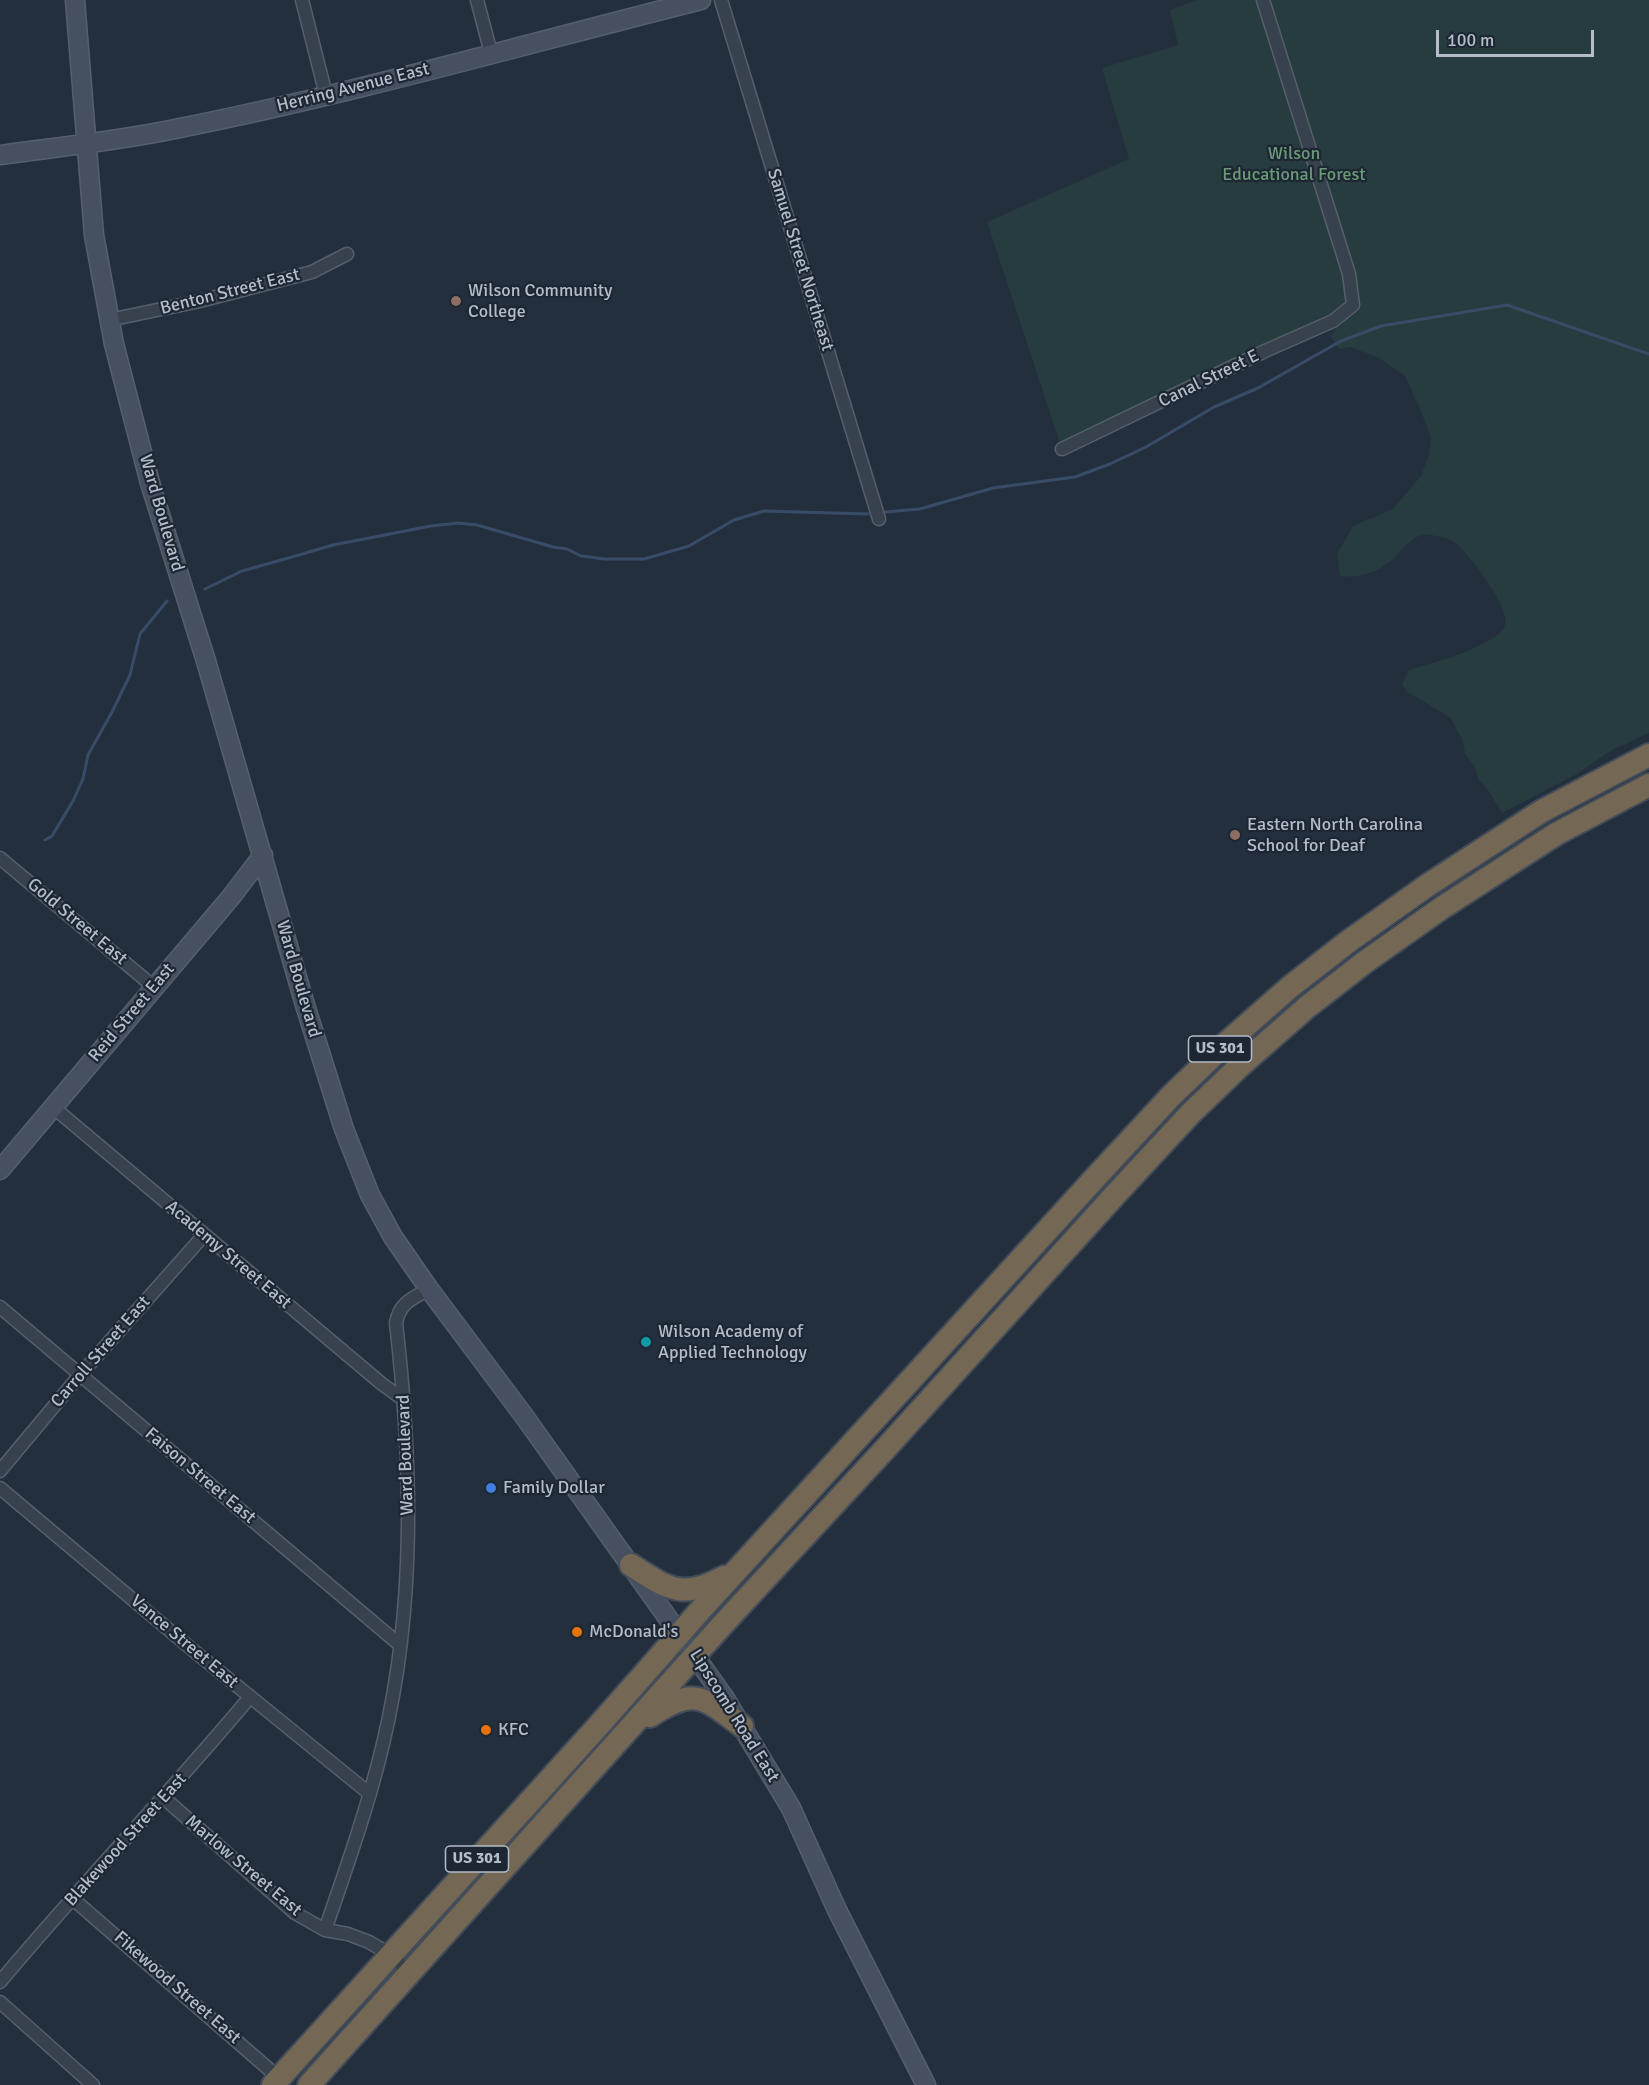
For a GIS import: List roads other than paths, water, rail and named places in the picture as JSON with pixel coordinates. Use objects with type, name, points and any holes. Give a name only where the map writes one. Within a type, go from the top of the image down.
[{"type":"highway","name":"US 301","points":[[276,2081],[1095,1178],[1172,1096],[1223,1046],[1298,980],[1428,885],[1542,811],[1649,755]]},
{"type":"highway","name":"US 301","points":[[309,2085],[696,1655],[1190,1114],[1307,1007],[1365,962],[1443,907],[1556,834],[1649,785]]},
{"type":"highway","points":[[632,1564],[663,1584],[684,1590],[702,1588],[739,1568]]},
{"type":"highway","points":[[628,1730],[670,1704],[687,1698],[699,1698],[712,1704],[742,1725]]},
{"type":"main road","name":"Ward Boulevard","points":[[75,0],[94,234],[110,320],[150,483],[206,662],[305,1005],[344,1129],[370,1196],[393,1237],[429,1289]]},
{"type":"main road","name":"Herring Avenue East","points":[[0,155],[172,130],[326,95],[701,0]]},
{"type":"main road","name":"Reid Street East","points":[[0,1170],[231,897],[262,855]]},
{"type":"main road","name":"Lipscomb Road East","points":[[429,1289],[632,1564],[742,1725],[791,1808],[837,1910],[926,2085]]},
{"type":"street","points":[[302,0],[326,95]]},
{"type":"street","points":[[477,0],[491,53]]},
{"type":"street","name":"Samuel Street Northeast","points":[[721,0],[879,519]]},
{"type":"street","name":"Canal Street E","points":[[1062,449],[1333,321],[1353,305],[1349,274],[1263,0]]},
{"type":"street","name":"Benton Street East","points":[[110,320],[200,301],[303,275],[347,254]]},
{"type":"street","name":"Gold Street East","points":[[0,858],[154,987]]},
{"type":"street","name":"Academy Street East","points":[[53,1107],[382,1384],[404,1400]]},
{"type":"street","name":"Carroll Street East","points":[[0,1471],[80,1374],[204,1235]]},
{"type":"street","name":"Ward Boulevard","points":[[325,1930],[370,1794],[383,1742],[400,1645],[408,1539],[409,1470],[396,1323],[398,1311],[405,1303],[429,1289]]},
{"type":"street","name":"Faison Street East","points":[[0,1307],[400,1645]]},
{"type":"street","name":"Vance Street East","points":[[0,1488],[370,1794]]},
{"type":"street","name":"Blakewood Street East","points":[[0,1982],[164,1798],[250,1697]]},
{"type":"street","name":"Marlow Street East","points":[[164,1798],[295,1913],[325,1930],[348,1934],[369,1942],[391,1955],[409,1972]]},
{"type":"street","name":"Fikewood Street East","points":[[74,1899],[276,2081]]},
{"type":"street","points":[[0,2002],[93,2085]]},
{"type":"waterway","points":[[885,512],[920,509],[993,488],[1075,477],[1110,464],[1146,447],[1214,407],[1258,388],[1341,341],[1381,326],[1507,305],[1649,354]]},
{"type":"waterway","points":[[205,589],[242,571],[333,545],[431,526],[458,523],[477,525],[567,549],[581,556],[605,559],[644,559],[689,546],[734,520],[764,511],[868,514]]},
{"type":"waterway","points":[[45,840],[52,836],[73,801],[83,779],[88,755],[130,675],[140,634],[167,601]]},
{"type":"place","name":"Wilson Community College","points":[[456,301]]},
{"type":"place","name":"Eastern North Carolina School for Deaf","points":[[1235,835]]},
{"type":"place","name":"Wilson Academy of Applied Technology","points":[[646,1342]]},
{"type":"place","name":"Family Dollar","points":[[491,1488]]},
{"type":"place","name":"McDonald's","points":[[577,1632]]},
{"type":"place","name":"KFC","points":[[486,1730]]},
{"type":"park label","name":"Wilson Educational Forest","points":[[1294,164]]}]
